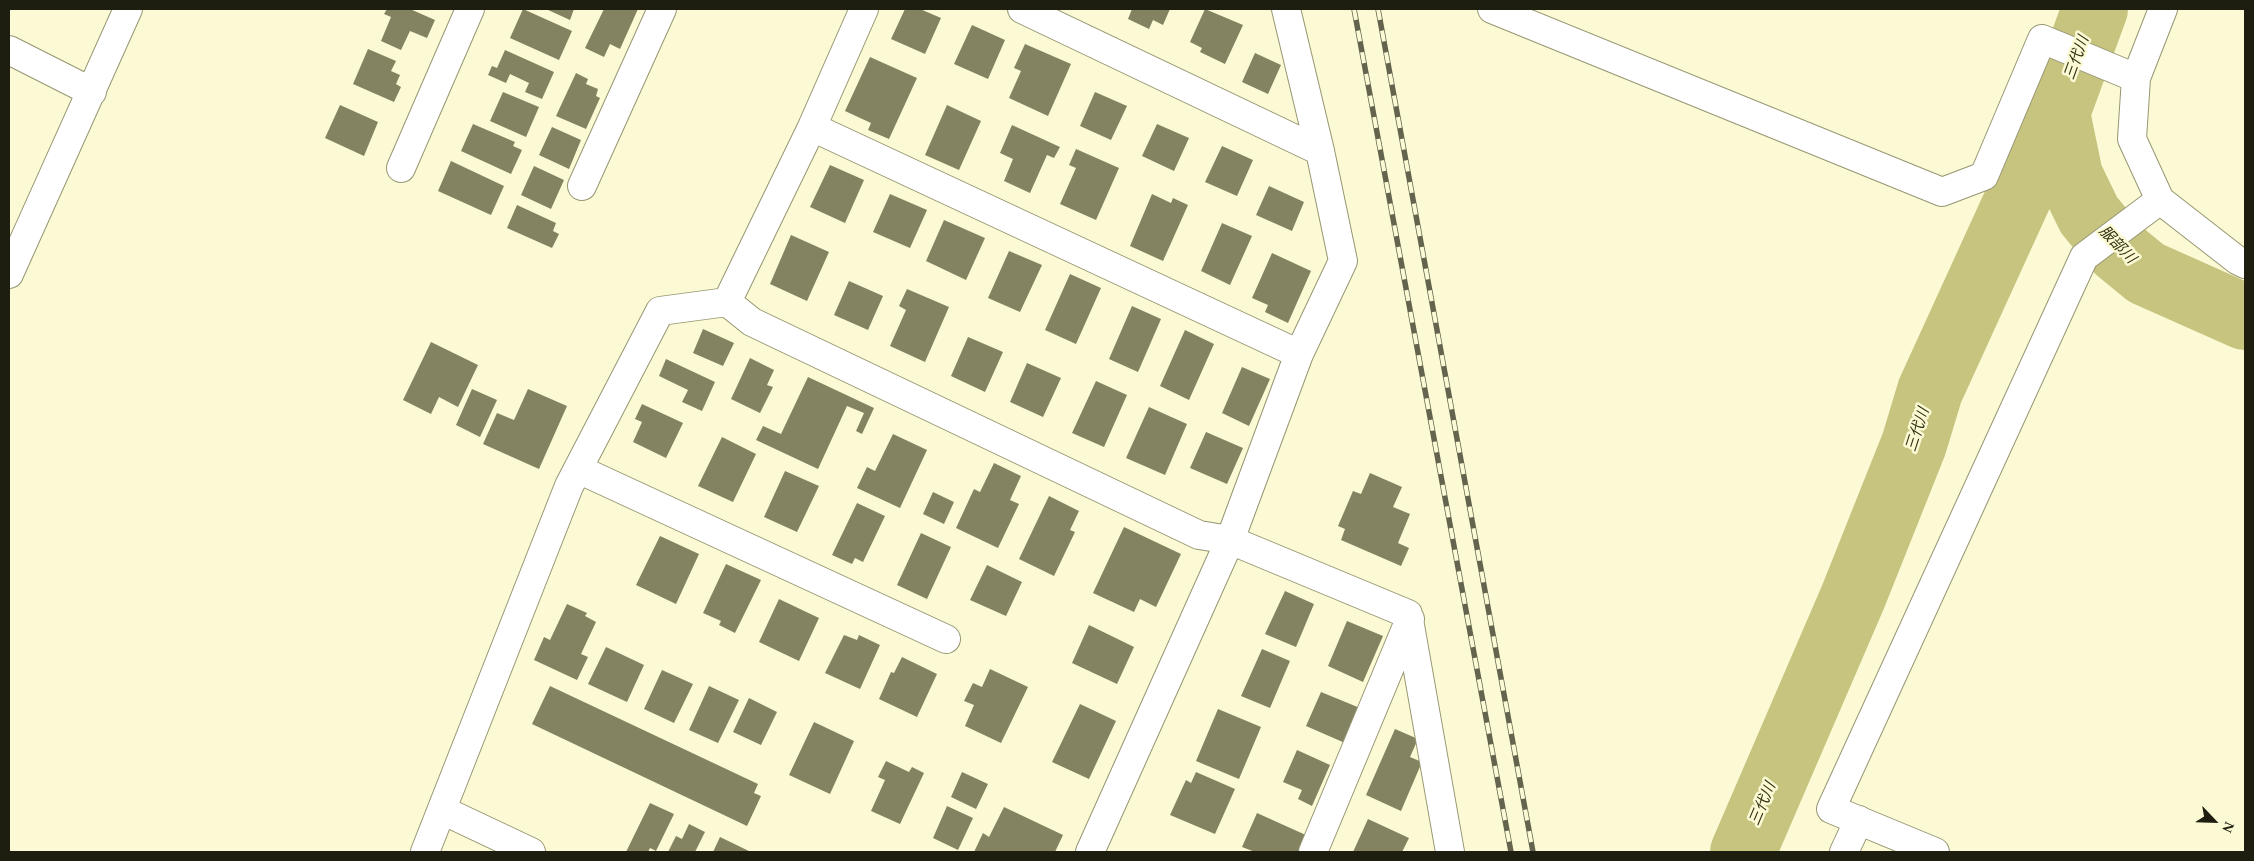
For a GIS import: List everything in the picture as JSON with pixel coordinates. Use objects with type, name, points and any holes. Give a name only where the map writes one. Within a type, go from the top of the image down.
[{"type":"street","points":[[9,274],[128,9]]},
{"type":"street","points":[[401,168],[470,9]]},
{"type":"street","points":[[582,186],[662,9]]},
{"type":"street","points":[[727,302],[812,127],[864,9]]},
{"type":"street","points":[[1022,9],[1320,151]]},
{"type":"street","points":[[1090,852],[1230,540],[1299,354],[1343,261],[1320,151],[1286,9]]},
{"type":"street","points":[[1492,9],[1942,192],[1984,176],[2042,39],[2131,76]]},
{"type":"street","points":[[2163,9],[2131,76],[2132,139],[2151,206],[2245,264]]},
{"type":"street","points":[[9,50],[92,92]]},
{"type":"street","points":[[812,127],[1299,354]]},
{"type":"street","points":[[1935,852],[1831,809],[2084,257],[2151,206]]},
{"type":"street","points":[[425,852],[569,486],[660,311],[727,302],[752,322],[1190,531],[1200,535],[1230,540],[1408,614],[1450,852]]},
{"type":"street","points":[[578,469],[946,639]]},
{"type":"street","points":[[1314,852],[1410,618]]},
{"type":"street","points":[[442,810],[531,852]]},
{"type":"street","points":[[1844,852],[1859,820]]},
{"type":"building","points":[[387,9],[410,9],[435,20],[427,38],[410,31],[401,50],[381,41],[391,17],[384,14]]},
{"type":"building","points":[[523,9],[572,31],[559,60],[510,38]]},
{"type":"building","points":[[546,9],[574,9],[570,20]]},
{"type":"building","points":[[604,9],[638,9],[620,49],[610,44],[604,57],[585,48]]},
{"type":"building","points":[[905,9],[920,9],[941,18],[925,54],[891,39]]},
{"type":"building","points":[[1132,9],[1170,9],[1163,25],[1153,20],[1149,29],[1128,19]]},
{"type":"building","points":[[1205,9],[1243,25],[1225,64],[1200,52],[1202,48],[1190,42]]},
{"type":"building","points":[[972,25],[1005,40],[988,79],[954,64]]},
{"type":"building","points":[[1025,44],[1071,64],[1048,116],[1009,98],[1021,71],[1014,68]]},
{"type":"building","points":[[368,49],[396,61],[391,71],[400,75],[396,84],[401,87],[394,102],[353,84]]},
{"type":"building","points":[[505,50],[554,72],[542,99],[525,92],[529,83],[510,74],[506,83],[488,75],[492,66],[497,68]]},
{"type":"building","points":[[1255,53],[1281,65],[1268,94],[1242,82]]},
{"type":"building","points":[[870,57],[917,78],[889,139],[868,130],[871,123],[845,111]]},
{"type":"building","points":[[576,73],[588,79],[586,84],[598,89],[596,96],[600,98],[586,129],[556,116]]},
{"type":"building","points":[[503,92],[539,107],[526,137],[490,121]]},
{"type":"building","points":[[1095,92],[1127,106],[1111,140],[1080,126]]},
{"type":"building","points":[[340,105],[378,122],[364,156],[325,138]]},
{"type":"building","points":[[947,105],[981,121],[959,170],[925,155]]},
{"type":"building","points":[[473,124],[515,142],[513,146],[522,150],[511,174],[461,151]]},
{"type":"building","points":[[1157,124],[1189,138],[1174,171],[1142,156]]},
{"type":"building","points":[[1012,125],[1060,147],[1054,158],[1047,155],[1030,193],[1004,181],[1013,159],[1000,153]]},
{"type":"building","points":[[552,127],[581,140],[569,169],[539,155]]},
{"type":"building","points":[[1222,146],[1253,160],[1237,196],[1205,182]]},
{"type":"building","points":[[1076,149],[1119,168],[1096,220],[1060,204],[1076,168],[1069,165]]},
{"type":"building","points":[[451,161],[504,186],[491,215],[438,191]]},
{"type":"building","points":[[830,165],[864,180],[845,223],[810,207]]},
{"type":"building","points":[[534,166],[564,180],[551,209],[521,195]]},
{"type":"building","points":[[1269,186],[1304,202],[1292,231],[1256,215]]},
{"type":"building","points":[[890,194],[927,210],[910,248],[873,232]]},
{"type":"building","points":[[1152,194],[1171,203],[1173,198],[1188,205],[1163,261],[1130,246]]},
{"type":"building","points":[[517,205],[556,223],[553,231],[559,234],[552,248],[507,228]]},
{"type":"building","points":[[944,220],[985,238],[966,280],[926,261]]},
{"type":"building","points":[[1222,223],[1252,236],[1230,285],[1201,271]]},
{"type":"building","points":[[791,235],[829,252],[807,301],[770,284]]},
{"type":"building","points":[[1009,251],[1042,265],[1020,312],[988,298]]},
{"type":"building","points":[[1272,253],[1311,271],[1288,323],[1265,312],[1268,305],[1252,298]]},
{"type":"building","points":[[1070,274],[1101,288],[1076,344],[1045,330]]},
{"type":"building","points":[[849,281],[883,296],[868,330],[834,315]]},
{"type":"building","points":[[907,289],[949,307],[925,362],[890,346],[906,310],[899,306]]},
{"type":"building","points":[[1132,306],[1161,319],[1138,372],[1109,359]]},
{"type":"building","points":[[703,329],[734,343],[723,366],[693,353]]},
{"type":"building","points":[[1185,330],[1214,344],[1189,400],[1160,386]]},
{"type":"building","points":[[968,337],[1003,352],[985,392],[951,376]]},
{"type":"building","points":[[431,342],[478,365],[458,407],[439,397],[431,414],[403,400]]},
{"type":"building","points":[[750,358],[774,370],[767,385],[773,387],[760,413],[731,399]]},
{"type":"building","points":[[666,359],[715,382],[702,411],[682,402],[688,390],[659,376]]},
{"type":"building","points":[[1027,363],[1061,378],[1043,417],[1010,402]]},
{"type":"building","points":[[1242,367],[1270,379],[1249,426],[1222,413]]},
{"type":"building","points":[[808,377],[874,408],[862,434],[856,431],[864,413],[847,406],[818,469],[756,440],[763,426],[781,434]]},
{"type":"building","points":[[1096,381],[1127,395],[1104,447],[1072,433]]},
{"type":"building","points":[[472,389],[497,400],[480,437],[456,425]]},
{"type":"building","points":[[528,389],[567,406],[539,469],[483,444],[497,413],[514,420]]},
{"type":"building","points":[[642,404],[683,423],[666,458],[633,442],[642,422],[635,419]]},
{"type":"building","points":[[1149,407],[1187,424],[1165,475],[1126,458]]},
{"type":"building","points":[[1206,432],[1243,448],[1227,484],[1190,468]]},
{"type":"building","points":[[893,434],[927,450],[900,508],[857,488],[867,467],[875,471]]},
{"type":"building","points":[[722,437],[756,454],[733,502],[698,486]]},
{"type":"building","points":[[994,463],[1021,476],[1010,500],[1019,504],[998,548],[956,528],[974,489],[980,492]]},
{"type":"building","points":[[785,471],[819,486],[797,532],[764,517]]},
{"type":"building","points":[[1370,473],[1402,487],[1393,507],[1410,514],[1398,543],[1409,548],[1401,566],[1341,540],[1345,529],[1338,526],[1353,491],[1361,494]]},
{"type":"building","points":[[933,492],[954,502],[944,524],[923,514]]},
{"type":"building","points":[[1049,496],[1079,511],[1070,530],[1075,532],[1054,576],[1019,559]]},
{"type":"building","points":[[857,503],[885,516],[863,562],[855,558],[852,564],[832,555]]},
{"type":"building","points":[[1124,527],[1181,554],[1156,607],[1140,599],[1134,612],[1093,593]]},
{"type":"building","points":[[921,533],[951,547],[927,599],[897,585]]},
{"type":"building","points":[[660,536],[699,554],[676,604],[636,585]]},
{"type":"building","points":[[726,564],[761,580],[735,633],[719,625],[721,621],[703,613]]},
{"type":"building","points":[[987,565],[1022,582],[1006,616],[970,600]]},
{"type":"building","points":[[1285,591],[1314,604],[1296,647],[1265,634]]},
{"type":"building","points":[[779,599],[819,618],[799,661],[759,642]]},
{"type":"building","points":[[567,604],[587,613],[585,616],[596,622],[581,654],[588,657],[577,680],[534,660],[544,637],[550,640]]},
{"type":"building","points":[[1347,621],[1383,636],[1363,682],[1328,666]]},
{"type":"building","points":[[1089,625],[1134,647],[1117,684],[1072,663]]},
{"type":"building","points":[[844,635],[857,640],[859,635],[880,645],[860,689],[825,673]]},
{"type":"building","points":[[606,647],[644,665],[627,702],[588,684]]},
{"type":"building","points":[[1262,649],[1290,661],[1270,708],[1241,696]]},
{"type":"building","points":[[902,657],[937,674],[917,717],[879,699],[891,672],[894,673]]},
{"type":"building","points":[[990,669],[1028,687],[1001,743],[965,726],[974,705],[964,701],[973,683],[982,687]]},
{"type":"building","points":[[662,670],[693,684],[674,723],[644,709]]},
{"type":"building","points":[[550,686],[758,784],[754,793],[761,796],[747,826],[532,724]]},
{"type":"building","points":[[709,686],[739,700],[718,743],[689,730]]},
{"type":"building","points":[[1321,692],[1360,708],[1345,743],[1306,726]]},
{"type":"building","points":[[749,698],[777,712],[761,745],[733,732]]},
{"type":"building","points":[[1080,704],[1116,721],[1089,779],[1052,762]]},
{"type":"building","points":[[1218,709],[1261,727],[1239,779],[1196,761]]},
{"type":"building","points":[[814,722],[854,741],[830,794],[789,775]]},
{"type":"building","points":[[1395,729],[1418,739],[1410,757],[1422,762],[1401,811],[1366,795]]},
{"type":"building","points":[[1297,750],[1330,765],[1312,806],[1298,799],[1302,790],[1283,782]]},
{"type":"building","points":[[886,761],[909,772],[912,767],[924,773],[900,824],[871,811],[885,780],[878,777]]},
{"type":"building","points":[[962,772],[988,784],[976,809],[951,797]]},
{"type":"building","points":[[1196,772],[1235,789],[1215,834],[1170,815],[1186,780],[1191,783]]},
{"type":"building","points":[[650,803],[674,814],[656,851],[650,848],[648,852],[626,852]]},
{"type":"building","points":[[947,806],[973,818],[958,850],[933,838]]},
{"type":"building","points":[[1004,807],[1063,835],[1055,852],[974,852],[983,833],[989,837]]},
{"type":"building","points":[[1257,813],[1308,836],[1301,852],[1255,852],[1242,847]]},
{"type":"building","points":[[1368,819],[1409,838],[1402,852],[1353,852]]},
{"type":"building","points":[[689,824],[705,832],[695,852],[668,852],[676,836],[682,839]]},
{"type":"building","points":[[720,837],[751,852],[713,852]]},
{"type":"waterway","name":"三代川","points":[[1743,852],[1853,597],[1914,444],[1930,391],[2057,113],[2095,9]]},
{"type":"waterway","name":"服部川","points":[[2057,113],[2070,176],[2089,215],[2118,250],[2146,273],[2245,317]]},
{"type":"railway","points":[[1354,9],[1511,852]]},
{"type":"railway","points":[[1378,9],[1533,852]]}]
